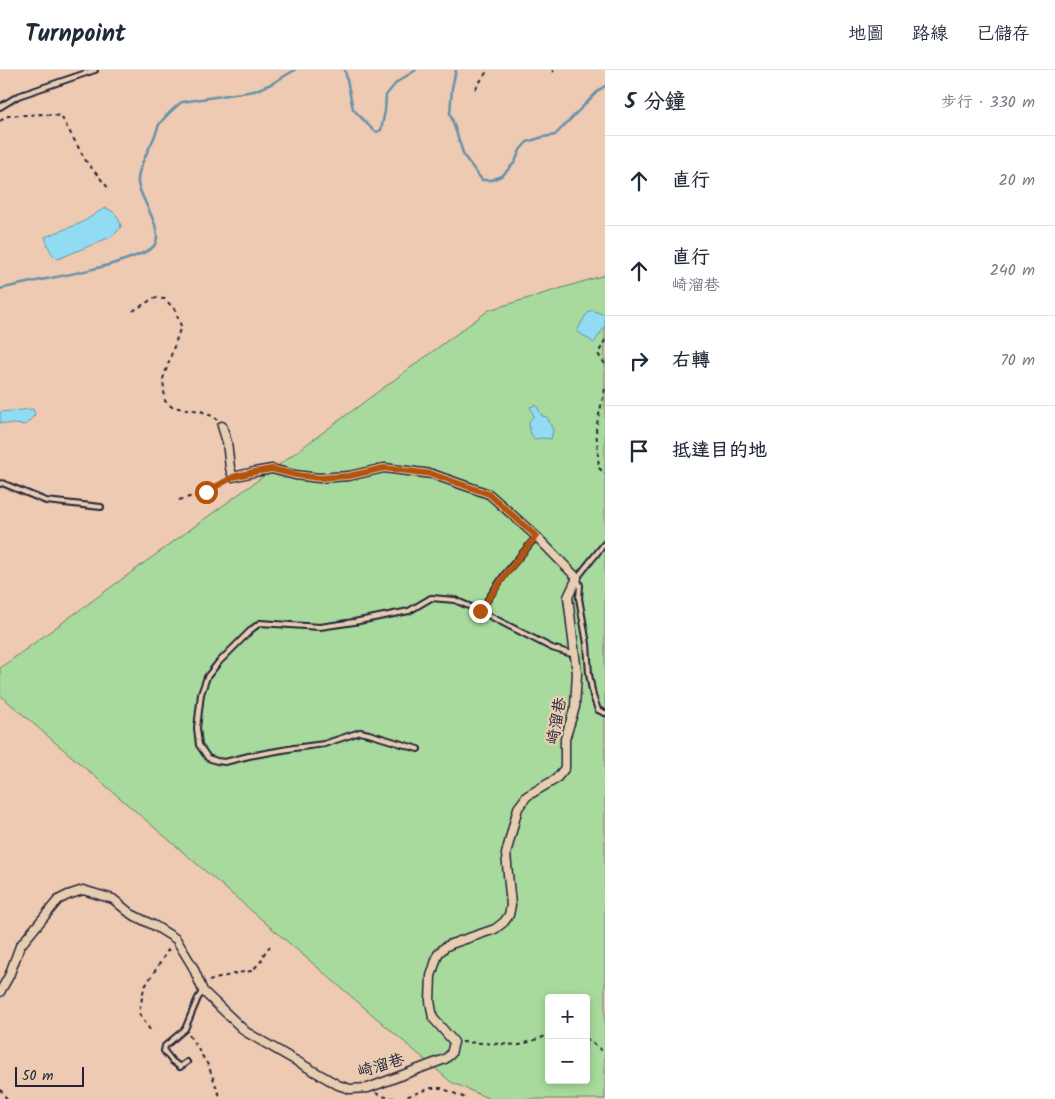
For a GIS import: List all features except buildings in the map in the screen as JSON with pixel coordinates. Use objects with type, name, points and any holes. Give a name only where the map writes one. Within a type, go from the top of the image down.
[{"type":"street","points":[[222,426],[227,442],[233,477],[272,469],[320,478],[349,476],[384,468],[432,474],[489,494],[536,536],[577,578]]},
{"type":"street","name":"崎溜巷","points":[[0,992],[9,976],[20,946],[58,900],[83,890],[112,900],[131,914],[176,939],[193,968],[203,991],[246,1032],[338,1085],[350,1089],[368,1088],[445,1059],[451,1054],[454,1042],[433,1018],[430,1001],[430,976],[438,954],[451,944],[495,929],[504,922],[509,914],[511,905],[506,854],[518,808],[528,796],[556,779],[565,768],[565,739],[575,707],[577,673],[568,597],[577,578]]},
{"type":"lane","points":[[0,107],[18,96],[95,70]]},
{"type":"lane","points":[[0,484],[2,483],[46,501],[101,507]]},
{"type":"lane","points":[[480,611],[536,536]]},
{"type":"lane","points":[[605,543],[577,578],[580,585],[579,598],[587,644],[588,674],[598,710],[605,713]]},
{"type":"lane","points":[[418,749],[360,732],[324,744],[249,756],[225,762],[217,761],[208,758],[199,745],[197,728],[201,694],[207,677],[218,663],[260,623],[320,627],[409,612],[431,598],[455,600],[552,648],[575,655]]},
{"type":"lane","points":[[187,1062],[180,1068],[164,1051],[165,1046],[185,1029],[198,998],[203,991]]},
{"type":"path","points":[[475,88],[488,70]]},
{"type":"path","points":[[0,121],[8,116],[41,114],[61,116],[86,161],[109,188]]},
{"type":"path","points":[[132,311],[154,298],[165,299],[175,310],[181,326],[163,379],[165,401],[172,407],[201,410],[214,417],[222,426]]},
{"type":"path","points":[[605,340],[598,354],[605,364]]},
{"type":"path","points":[[605,389],[596,428],[599,468],[605,474]]},
{"type":"path","points":[[179,500],[206,492],[233,477]]},
{"type":"path","points":[[150,1030],[139,1013],[144,988],[176,939]]},
{"type":"path","points":[[199,983],[252,971],[262,960],[270,946]]},
{"type":"path","points":[[185,1029],[208,1065],[220,1099]]},
{"type":"path","points":[[454,1042],[520,1045],[545,1036]]},
{"type":"path","points":[[587,1039],[605,1054]]},
{"type":"path","points":[[368,1088],[380,1096],[399,1099],[431,1088],[441,1088],[468,1099]]},
{"type":"path","points":[[0,1089],[7,1099]]},
{"type":"green space","points":[[605,275],[605,1099],[490,1099],[451,1082],[0,695],[0,668],[489,310]]},
{"type":"water","points":[[105,208],[114,213],[121,227],[113,236],[58,259],[53,255],[45,237],[81,223]]},
{"type":"water","points":[[591,310],[605,315],[605,326],[594,343],[577,331]]},
{"type":"water","points":[[536,405],[542,416],[547,417],[553,430],[551,439],[535,439],[531,433],[529,421],[534,416],[530,407]]},
{"type":"water","points":[[33,409],[35,415],[25,425],[0,423],[0,412]]},
{"type":"waterway","points":[[0,289],[117,263],[151,249],[156,241],[157,233],[152,216],[140,190],[138,177],[160,123],[182,102],[254,91],[271,84],[295,70]]},
{"type":"waterway","points":[[345,70],[353,109],[377,132],[381,130],[386,95],[397,82],[416,70]]},
{"type":"waterway","points":[[456,70],[450,113],[464,156],[482,180],[492,180],[503,175],[515,162],[520,150],[527,142],[555,135],[605,86]]},
{"type":"route","points":[[206,492],[233,477],[272,469],[320,478],[349,476],[384,468],[432,474],[489,494],[536,536],[516,560],[480,611]]}]
